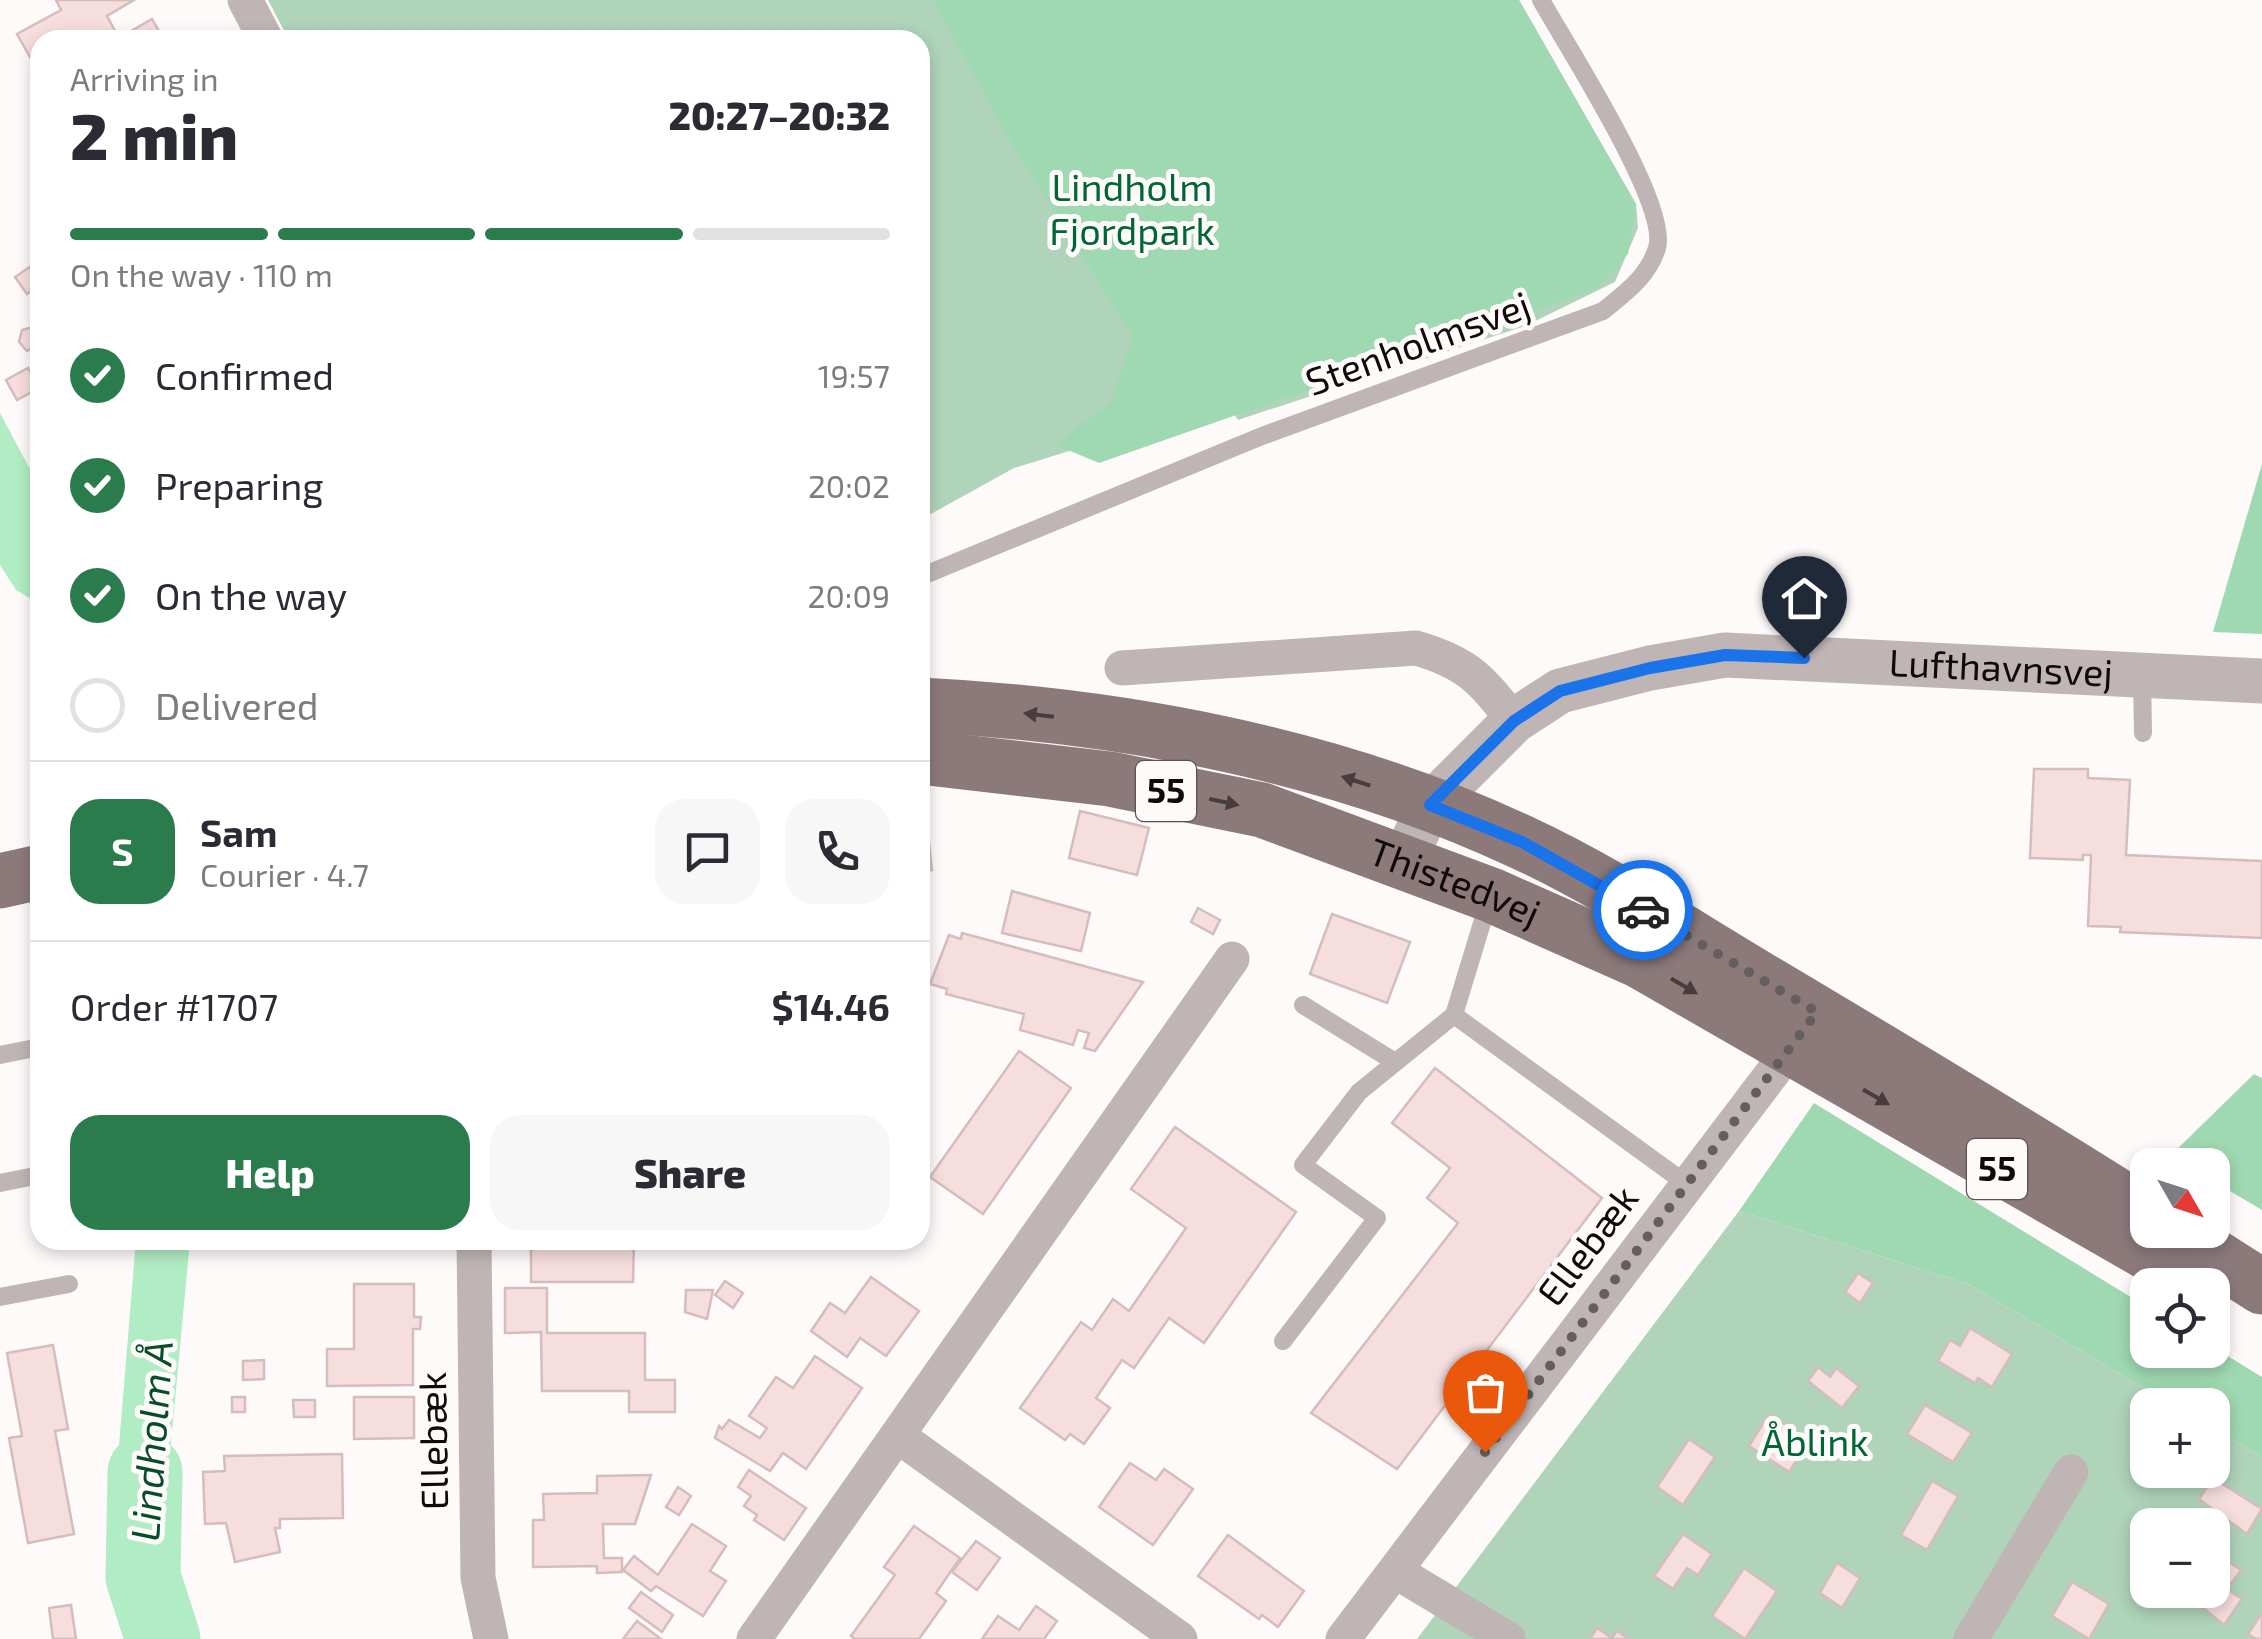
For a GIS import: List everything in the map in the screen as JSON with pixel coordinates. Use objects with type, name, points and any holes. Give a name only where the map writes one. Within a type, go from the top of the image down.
[{"type":"main road","name":"Thistedvej","points":[[930,706],[1120,725],[1287,759],[1430,805],[1522,842],[1804,1030],[2177,1268]]},
{"type":"main road","name":"Thistedvej","points":[[930,759],[1110,779],[1262,810],[1403,862],[1491,895],[1804,1030],[2130,1204]]},
{"type":"main road","points":[[0,881],[30,874]]},
{"type":"main road","points":[[2200,1248],[2262,1287]]},
{"type":"main road","points":[[2230,1300],[2262,1317]]},
{"type":"street","points":[[245,0],[261,30]]},
{"type":"street","points":[[1122,668],[1416,648],[1468,668],[1514,721]]},
{"type":"street","name":"Lufthavnsvej","points":[[1403,862],[1430,805],[1514,721],[1560,691],[1650,668],[1725,655],[2262,682]]},
{"type":"street","points":[[754,1639],[1232,959]]},
{"type":"street","name":"Ellebæk","points":[[1343,1639],[1804,1030]]},
{"type":"street","name":"Ellebæk","points":[[474,1250],[478,1578],[492,1639]]},
{"type":"street","points":[[898,1436],[1180,1639]]},
{"type":"street","points":[[1971,1639],[2071,1472]]},
{"type":"street","points":[[1395,1571],[1508,1639]]},
{"type":"lane","name":"Stenholmsvej","points":[[930,573],[1262,436],[1603,310],[1640,280],[1658,245],[1651,198],[1541,0]]},
{"type":"lane","points":[[2142,675],[2143,733]]},
{"type":"lane","points":[[1284,1341],[1377,1218],[1303,1165],[1358,1092],[1454,1015],[1491,895]]},
{"type":"lane","points":[[1303,1006],[1395,1062]]},
{"type":"lane","points":[[1454,1015],[1688,1185]]},
{"type":"lane","points":[[0,1055],[30,1050]]},
{"type":"lane","points":[[0,1183],[30,1177]]},
{"type":"lane","points":[[0,1297],[69,1284]]},
{"type":"green space","name":"Lindholm Fjordpark","points":[[268,0],[1519,0],[1636,204],[1638,228],[1615,282],[1525,326],[1238,420],[1227,402],[1014,468],[930,514],[930,30],[284,30]]},
{"type":"green space","name":"Lindholm Fjordpark","points":[[933,0],[1519,0],[1636,204],[1628,254],[1596,289],[1099,463],[1056,445],[1112,400],[1133,337],[1009,139]]},
{"type":"green space","points":[[2262,464],[2262,634],[2213,632]]},
{"type":"green space","points":[[2254,1074],[2262,1078],[2262,1210],[2230,1191],[2230,1148],[2178,1148]]},
{"type":"green space","points":[[1814,1103],[2130,1297],[2130,1368],[2230,1368],[2230,1357],[2262,1377],[2262,1457],[2230,1438],[2230,1388],[2144,1388],[1968,1284],[1739,1211]]},
{"type":"green space","name":"Åblink","points":[[1739,1211],[1968,1284],[2144,1388],[2130,1388],[2130,1488],[2230,1488],[2230,1438],[2262,1457],[2262,1639],[1417,1639]]},
{"type":"water","points":[[0,413],[30,469],[30,598],[16,590],[0,565]]},
{"type":"water","points":[[135,1250],[189,1250],[163,1529],[143,1577],[122,1590],[113,1518]]},
{"type":"building","points":[[56,0],[134,0],[107,16],[115,30],[30,30],[30,57],[17,34],[61,10]]},
{"type":"building","points":[[152,19],[158,30],[133,30]]},
{"type":"building","points":[[30,267],[30,292],[27,294],[15,277]]},
{"type":"building","points":[[30,328],[27,351],[19,342],[22,330]]},
{"type":"building","points":[[28,368],[30,393],[17,400],[6,380]]},
{"type":"building","points":[[2034,769],[2088,769],[2088,778],[2130,780],[2126,855],[2262,861],[2262,938],[2120,932],[2121,927],[2088,926],[2091,855],[2083,855],[2083,860],[2030,858]]},
{"type":"building","points":[[1080,811],[1149,828],[1137,875],[1069,858]]},
{"type":"building","points":[[1012,891],[1090,913],[1081,951],[1002,933]]},
{"type":"building","points":[[1198,908],[1220,920],[1213,934],[1191,922]]},
{"type":"building","points":[[1332,914],[1410,942],[1387,1003],[1310,974]]},
{"type":"building","points":[[962,933],[1143,982],[1095,1051],[1084,1048],[1089,1033],[1078,1030],[1073,1045],[1020,1030],[1024,1014],[946,994],[947,989],[930,984],[949,935],[961,939]]},
{"type":"building","points":[[1019,1051],[1071,1088],[983,1214],[930,1177]]},
{"type":"building","points":[[1435,1068],[1602,1198],[1397,1469],[1311,1413],[1458,1223],[1427,1198],[1450,1168],[1392,1123]]},
{"type":"building","points":[[1175,1127],[1296,1212],[1204,1343],[1169,1318],[1134,1368],[1122,1360],[1096,1398],[1110,1408],[1084,1444],[1070,1434],[1065,1440],[1020,1408],[1081,1322],[1092,1330],[1113,1299],[1129,1311],[1186,1228],[1131,1189]]},
{"type":"building","points":[[531,1250],[634,1250],[633,1282],[531,1282]]},
{"type":"building","points":[[1858,1273],[1873,1283],[1860,1303],[1845,1292]]},
{"type":"building","points":[[871,1277],[919,1311],[886,1356],[860,1338],[847,1357],[811,1331],[830,1303],[845,1313]]},
{"type":"building","points":[[725,1281],[743,1293],[733,1308],[715,1295]]},
{"type":"building","points":[[354,1284],[414,1284],[414,1317],[421,1317],[420,1329],[413,1329],[413,1385],[327,1386],[327,1349],[354,1349]]},
{"type":"building","points":[[505,1288],[547,1288],[547,1333],[645,1333],[645,1380],[675,1380],[675,1412],[629,1412],[629,1391],[542,1391],[541,1332],[505,1333]]},
{"type":"building","points":[[686,1290],[713,1290],[707,1319],[685,1312]]},
{"type":"building","points":[[1970,1328],[2012,1354],[1992,1387],[1978,1378],[1975,1383],[1938,1361],[1950,1340],[1960,1346]]},
{"type":"building","points":[[53,1345],[68,1429],[55,1431],[74,1534],[28,1543],[9,1438],[22,1436],[7,1353]]},
{"type":"building","points":[[815,1356],[862,1388],[806,1469],[783,1453],[770,1471],[715,1438],[719,1426],[722,1429],[729,1420],[760,1438],[767,1428],[749,1416],[776,1377],[793,1388]]},
{"type":"building","points":[[264,1360],[264,1379],[243,1380],[243,1361]]},
{"type":"building","points":[[1818,1367],[1830,1377],[1836,1368],[1859,1386],[1842,1408],[1808,1381]]},
{"type":"building","points":[[232,1397],[245,1397],[245,1412],[232,1412]]},
{"type":"building","points":[[354,1397],[414,1397],[414,1438],[354,1439]]},
{"type":"building","points":[[293,1400],[315,1400],[315,1417],[294,1417]]},
{"type":"building","points":[[1925,1405],[1972,1433],[1953,1462],[1907,1434]]},
{"type":"building","points":[[1769,1414],[1810,1440],[1789,1472],[1749,1446]]},
{"type":"building","points":[[1689,1439],[1715,1457],[1683,1505],[1657,1487]]},
{"type":"building","points":[[342,1454],[343,1518],[280,1519],[280,1528],[275,1528],[280,1552],[235,1562],[226,1523],[205,1524],[203,1472],[225,1471],[224,1456]]},
{"type":"building","points":[[1130,1463],[1156,1480],[1164,1469],[1193,1489],[1153,1545],[1099,1507]]},
{"type":"building","points":[[749,1470],[806,1508],[784,1540],[754,1520],[757,1515],[744,1506],[751,1496],[738,1487]]},
{"type":"building","points":[[651,1475],[635,1524],[603,1524],[604,1558],[622,1558],[622,1572],[597,1573],[597,1566],[533,1567],[533,1520],[544,1520],[543,1494],[597,1493],[597,1476]]},
{"type":"building","points":[[1932,1481],[1958,1496],[1927,1550],[1901,1535]]},
{"type":"building","points":[[678,1487],[691,1496],[679,1515],[666,1507]]},
{"type":"building","points":[[2206,1488],[2229,1488],[2262,1509],[2247,1534],[2230,1522],[2230,1508],[2211,1508],[2199,1499]]},
{"type":"building","points":[[692,1524],[726,1546],[710,1571],[726,1581],[703,1616],[656,1586],[651,1591],[623,1570],[634,1556],[658,1575]]},
{"type":"building","points":[[914,1526],[960,1558],[936,1593],[946,1601],[919,1639],[855,1639],[851,1636],[895,1575],[884,1567]]},
{"type":"building","points":[[1683,1534],[1712,1554],[1698,1575],[1687,1568],[1673,1589],[1654,1576]]},
{"type":"building","points":[[1228,1535],[1304,1591],[1278,1627],[1262,1615],[1259,1619],[1198,1576]]},
{"type":"building","points":[[976,1541],[1000,1558],[977,1590],[952,1572]]},
{"type":"building","points":[[1837,1563],[1860,1578],[1842,1608],[1820,1593]]},
{"type":"building","points":[[2230,1563],[2241,1570],[2230,1585]]},
{"type":"building","points":[[1744,1568],[1777,1591],[1745,1639],[1712,1616]]},
{"type":"building","points":[[2072,1582],[2109,1604],[2089,1639],[2052,1616]]},
{"type":"building","points":[[2230,1591],[2242,1599],[2224,1625],[2203,1608],[2230,1608]]},
{"type":"building","points":[[641,1592],[673,1615],[662,1632],[629,1608]]},
{"type":"building","points":[[71,1605],[76,1639],[53,1639],[49,1608]]},
{"type":"building","points":[[1036,1606],[1057,1621],[1044,1639],[982,1639],[998,1616],[1019,1630]]},
{"type":"building","points":[[2262,1613],[2262,1639],[2256,1639],[2248,1634]]},
{"type":"building","points":[[637,1621],[661,1639],[623,1639]]},
{"type":"building","points":[[1597,1628],[1612,1638],[1617,1631],[1629,1639],[1590,1639]]},
{"type":"waterway","name":"Lindholm Å","points":[[145,1472],[143,1577],[163,1639]]},
{"type":"way so far","points":[[1485,1452],[1817,1012],[1643,910]]},
{"type":"route","points":[[1643,910],[1522,842],[1430,805],[1514,721],[1560,691],[1650,668],[1725,655],[1804,658]]}]
